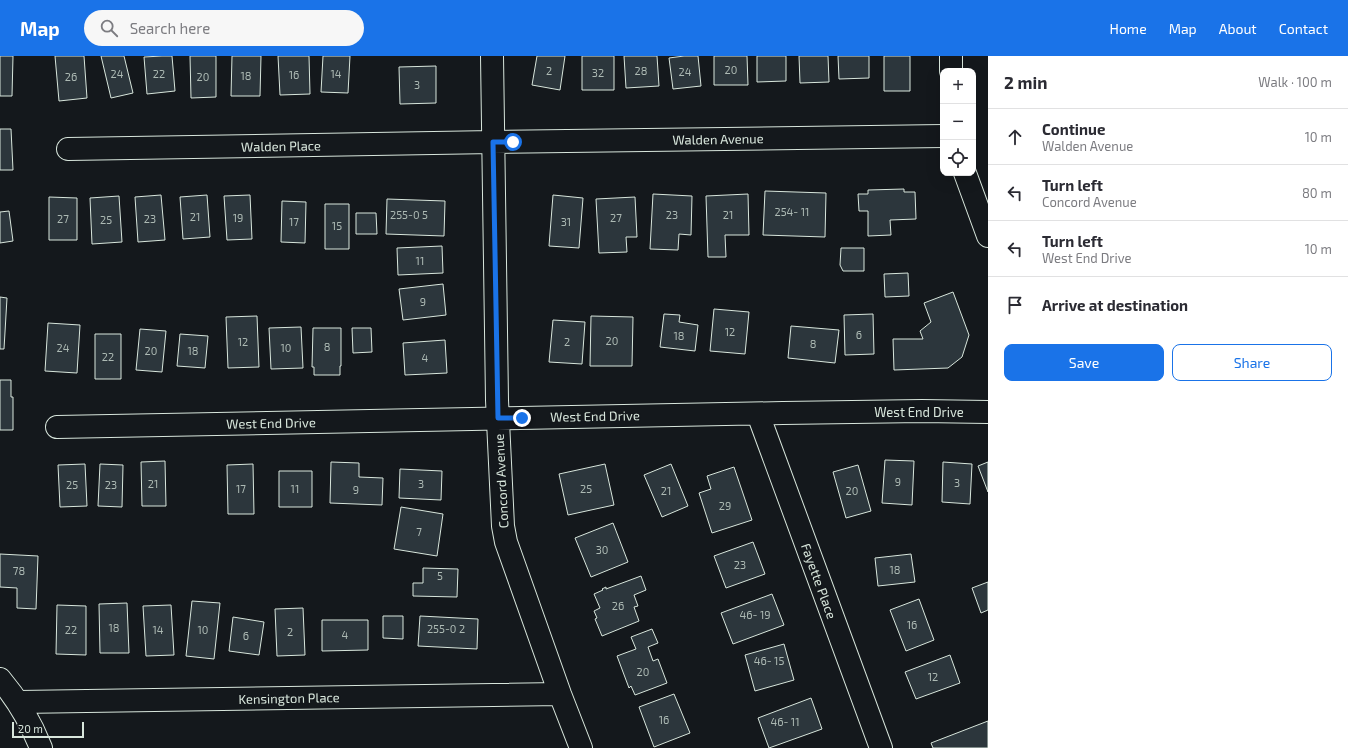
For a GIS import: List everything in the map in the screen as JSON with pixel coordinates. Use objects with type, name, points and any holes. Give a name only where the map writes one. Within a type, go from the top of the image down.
[{"type":"street","name":"Concord Avenue","points":[[492,56],[498,418],[504,534],[560,694],[581,748]]},
{"type":"street","points":[[951,56],[951,68]]},
{"type":"street","name":"Walden Avenue","points":[[493,142],[940,136]]},
{"type":"street","name":"Walden Place","points":[[68,150],[493,142]]},
{"type":"street","points":[[966,176],[988,236]]},
{"type":"street","name":"West End Drive","points":[[57,427],[922,411],[988,412]]},
{"type":"street","name":"Fayette Place","points":[[758,414],[881,748]]},
{"type":"street","points":[[0,679],[19,702],[42,748]]},
{"type":"street","name":"Kensington Place","points":[[19,702],[560,694]]},
{"type":"building","points":[[0,56],[13,56],[12,96],[0,96]]},
{"type":"building","points":[[55,56],[84,56],[87,98],[59,101]]},
{"type":"building","points":[[101,56],[124,56],[133,93],[111,98]]},
{"type":"building","points":[[172,56],[175,91],[147,94],[144,57]]},
{"type":"building","points":[[190,56],[216,56],[216,97],[191,98]]},
{"type":"building","points":[[232,56],[261,56],[260,96],[231,96]]},
{"type":"building","points":[[278,56],[309,56],[310,94],[280,95]]},
{"type":"building","points":[[323,56],[350,56],[348,93],[321,92]]},
{"type":"building","points":[[537,56],[565,56],[560,90],[532,85]]},
{"type":"building","points":[[582,56],[614,56],[614,90],[582,90]]},
{"type":"building","points":[[624,56],[657,56],[659,86],[626,88]]},
{"type":"building","points":[[698,56],[701,86],[673,89],[669,58]]},
{"type":"building","points":[[714,56],[747,56],[748,85],[714,85]]},
{"type":"building","points":[[757,56],[786,56],[786,81],[757,82]]},
{"type":"building","points":[[799,56],[828,56],[829,82],[800,83]]},
{"type":"building","points":[[838,56],[869,56],[869,78],[839,79]]},
{"type":"building","points":[[884,56],[910,56],[910,91],[884,91]]},
{"type":"building","points":[[436,66],[436,103],[400,104],[399,67]]},
{"type":"building","points":[[0,129],[11,129],[13,170],[0,170]]},
{"type":"building","points":[[904,189],[904,192],[915,192],[916,219],[890,220],[891,235],[868,236],[868,211],[859,211],[858,194],[868,194],[868,190]]},
{"type":"building","points":[[765,191],[826,193],[825,237],[763,235]]},
{"type":"building","points":[[653,194],[692,196],[691,235],[679,234],[678,250],[650,249]]},
{"type":"building","points":[[748,194],[749,235],[725,235],[726,257],[708,257],[706,196]]},
{"type":"building","points":[[161,195],[165,240],[138,242],[135,197]]},
{"type":"building","points":[[207,195],[210,237],[183,239],[180,197]]},
{"type":"building","points":[[250,195],[252,239],[227,240],[224,196]]},
{"type":"building","points":[[553,195],[583,198],[579,248],[549,246]]},
{"type":"building","points":[[119,196],[122,242],[92,244],[90,198]]},
{"type":"building","points":[[49,197],[77,198],[77,240],[49,240]]},
{"type":"building","points":[[635,197],[637,237],[626,237],[627,252],[599,253],[596,199]]},
{"type":"building","points":[[387,199],[445,201],[444,236],[386,234]]},
{"type":"building","points":[[282,201],[306,202],[305,243],[281,242]]},
{"type":"building","points":[[325,204],[349,204],[349,249],[325,249]]},
{"type":"building","points":[[9,211],[13,241],[0,243],[0,212]]},
{"type":"building","points":[[356,213],[376,213],[377,234],[356,234]]},
{"type":"building","points":[[442,246],[443,273],[398,275],[397,248]]},
{"type":"building","points":[[841,248],[864,248],[864,271],[843,271],[840,265]]},
{"type":"building","points":[[908,273],[909,296],[885,297],[884,274]]},
{"type":"building","points":[[443,284],[446,315],[403,320],[399,289]]},
{"type":"building","points":[[953,292],[969,335],[962,357],[948,368],[894,370],[893,339],[923,339],[920,331],[931,322],[924,303]]},
{"type":"building","points":[[0,297],[7,298],[4,349],[0,349]]},
{"type":"building","points":[[714,309],[749,312],[745,354],[710,351]]},
{"type":"building","points":[[664,314],[680,315],[679,322],[698,325],[695,351],[660,347]]},
{"type":"building","points":[[873,314],[874,354],[845,355],[844,315]]},
{"type":"building","points":[[257,316],[259,367],[228,368],[226,317]]},
{"type":"building","points":[[591,316],[633,317],[632,366],[590,366]]},
{"type":"building","points":[[553,320],[585,322],[582,364],[549,362]]},
{"type":"building","points":[[48,323],[80,325],[77,373],[45,371]]},
{"type":"building","points":[[791,326],[839,330],[835,363],[788,358]]},
{"type":"building","points":[[301,327],[303,368],[271,369],[269,328]]},
{"type":"building","points":[[313,328],[341,328],[340,375],[314,375],[314,367],[312,367]]},
{"type":"building","points":[[352,328],[371,328],[372,352],[353,353]]},
{"type":"building","points":[[140,329],[166,331],[162,372],[136,370]]},
{"type":"building","points":[[95,334],[121,334],[121,379],[95,379]]},
{"type":"building","points":[[180,334],[208,336],[205,368],[177,366]]},
{"type":"building","points":[[445,340],[447,373],[405,375],[403,343]]},
{"type":"building","points":[[0,380],[11,380],[11,397],[13,397],[13,430],[0,430]]},
{"type":"building","points":[[885,460],[914,461],[912,505],[882,503]]},
{"type":"building","points":[[165,461],[166,506],[142,506],[141,462]]},
{"type":"building","points":[[331,462],[359,463],[359,477],[383,478],[382,505],[330,503]]},
{"type":"building","points":[[943,462],[972,464],[970,504],[942,502]]},
{"type":"building","points":[[988,462],[988,492],[978,466]]},
{"type":"building","points":[[85,464],[87,506],[60,507],[58,465]]},
{"type":"building","points":[[100,464],[123,465],[122,507],[98,506]]},
{"type":"building","points":[[253,464],[254,514],[228,514],[227,465]]},
{"type":"building","points":[[605,464],[614,505],[568,515],[559,474]]},
{"type":"building","points":[[671,464],[688,506],[662,517],[644,475]]},
{"type":"building","points":[[858,465],[871,511],[846,518],[833,472]]},
{"type":"building","points":[[734,467],[752,520],[712,533],[699,493],[711,489],[707,476]]},
{"type":"building","points":[[400,469],[442,471],[441,500],[399,498]]},
{"type":"building","points":[[279,471],[312,471],[312,507],[279,507]]},
{"type":"building","points":[[401,507],[443,514],[437,556],[394,549]]},
{"type":"building","points":[[613,523],[628,562],[591,577],[575,538]]},
{"type":"building","points":[[753,542],[765,574],[726,588],[714,556]]},
{"type":"building","points":[[0,554],[38,556],[36,609],[17,608],[17,588],[0,587]]},
{"type":"building","points":[[911,554],[915,582],[878,586],[875,558]]},
{"type":"building","points":[[423,568],[458,569],[457,597],[413,596],[413,583],[423,583]]},
{"type":"building","points":[[641,576],[646,590],[634,595],[638,606],[634,607],[639,621],[602,636],[595,619],[597,618],[594,611],[600,608],[594,594],[606,587],[606,589]]},
{"type":"building","points":[[988,582],[988,610],[981,613],[972,588]]},
{"type":"building","points":[[772,594],[784,625],[733,644],[721,613]]},
{"type":"building","points":[[919,599],[934,640],[906,651],[890,610]]},
{"type":"building","points":[[192,601],[220,603],[214,659],[186,656]]},
{"type":"building","points":[[127,603],[129,653],[100,653],[99,604]]},
{"type":"building","points":[[57,605],[86,606],[86,655],[56,654]]},
{"type":"building","points":[[171,605],[174,655],[146,656],[143,606]]},
{"type":"building","points":[[303,608],[305,655],[277,656],[275,609]]},
{"type":"building","points":[[383,616],[403,616],[403,639],[383,638]]},
{"type":"building","points":[[420,616],[478,619],[477,649],[418,646]]},
{"type":"building","points":[[233,617],[264,622],[259,655],[229,651]]},
{"type":"building","points":[[322,620],[368,620],[368,650],[322,651]]},
{"type":"building","points":[[652,629],[658,643],[648,647],[653,661],[658,659],[667,683],[635,695],[631,686],[629,688],[617,656],[636,649],[631,637]]},
{"type":"building","points":[[784,644],[794,680],[755,691],[745,655]]},
{"type":"building","points":[[950,655],[960,683],[916,699],[905,672]]},
{"type":"building","points":[[674,694],[690,733],[654,747],[639,707]]},
{"type":"building","points":[[811,698],[822,729],[769,748],[758,718]]},
{"type":"building","points":[[988,721],[988,748],[933,748],[931,743]]},
{"type":"route","points":[[513,142],[493,142],[498,418],[522,418]]}]
